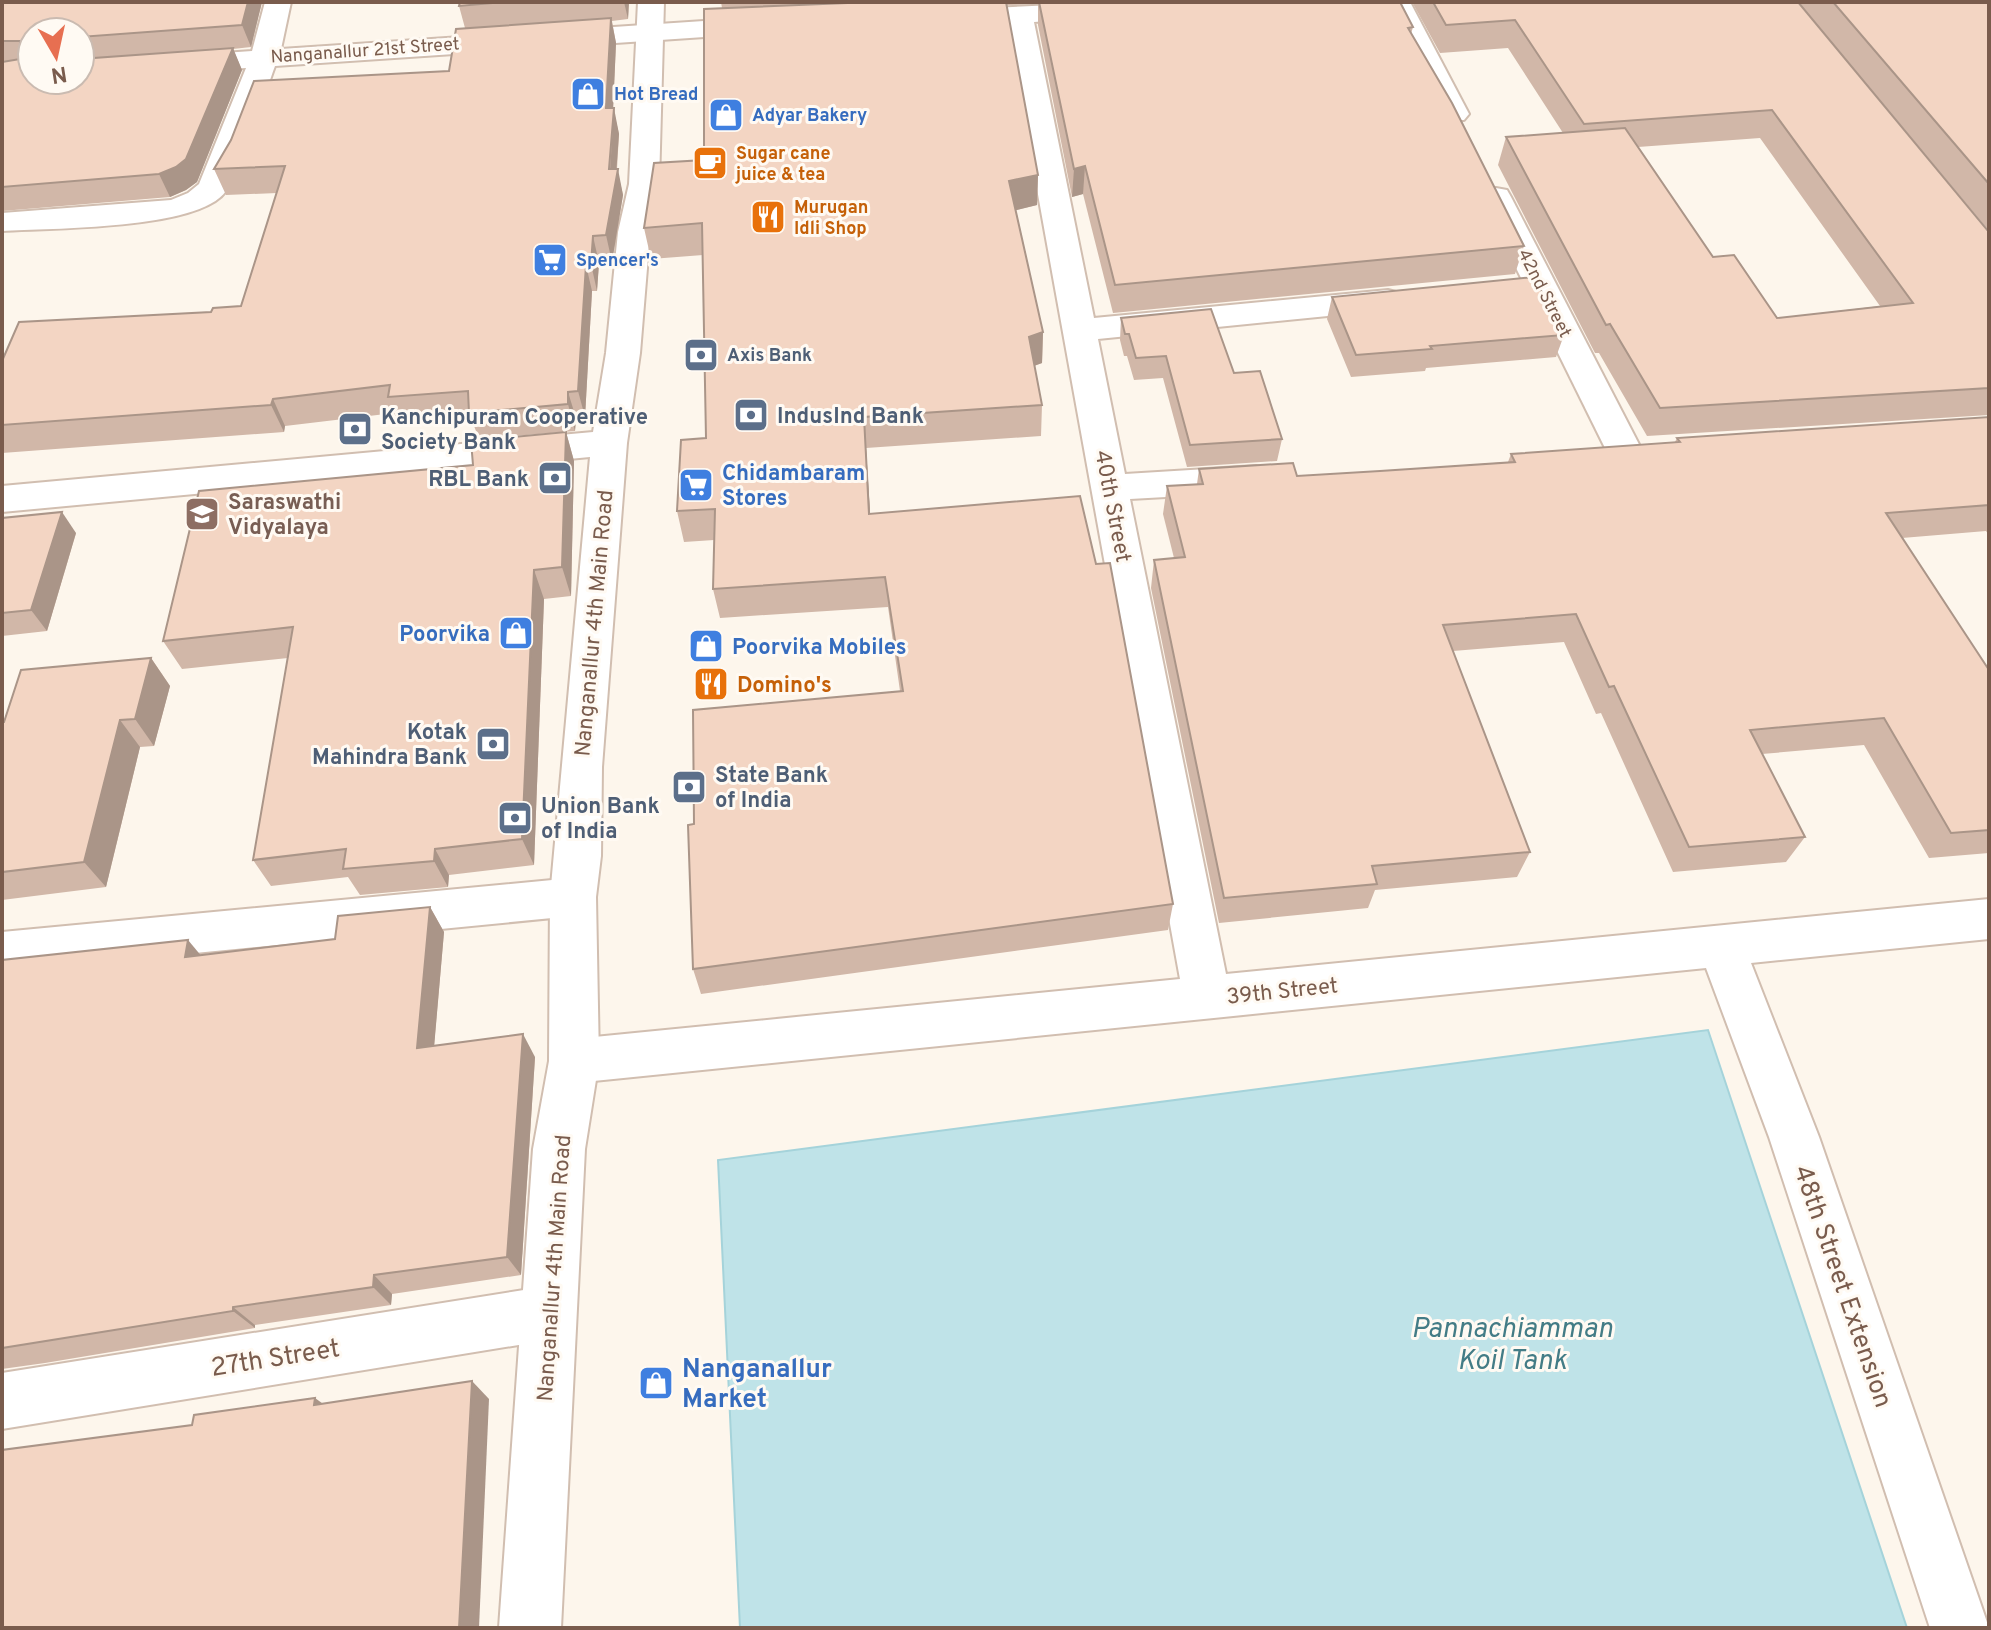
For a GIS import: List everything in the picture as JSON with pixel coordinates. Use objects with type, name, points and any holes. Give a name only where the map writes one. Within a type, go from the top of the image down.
[{"type":"street","points":[[2,222],[176,209],[199,200],[213,188],[265,57],[278,2]]},
{"type":"street","points":[[1397,2],[1469,143]]},
{"type":"street","points":[[927,19],[1130,10]]},
{"type":"street","name":"40th Street","points":[[1019,15],[1207,997]]},
{"type":"street","name":"Nanganallur 21st Street","points":[[96,70],[265,57],[650,16],[788,25]]},
{"type":"street","name":"Nanganallur 4th Main Road","points":[[530,1628],[559,1149],[574,1061],[573,897],[579,856],[581,767],[609,443],[623,353],[634,232],[644,184],[650,16]]},
{"type":"street","name":"42nd Street","points":[[1483,172],[1526,286],[1627,456]]},
{"type":"street","points":[[1080,330],[1423,296]]},
{"type":"street","points":[[2,499],[609,443]]},
{"type":"street","points":[[1110,488],[1283,478]]},
{"type":"street","points":[[2,952],[573,897]]},
{"type":"street","name":"39th Street","points":[[574,1061],[1989,919]]},
{"type":"street","name":"48th Street Extension","points":[[1721,946],[1794,1137],[1961,1628]]},
{"type":"street","name":"27th Street","points":[[2,1401],[549,1313]]},
{"type":"water","name":"Pannachiamman Koil Tank","points":[[1708,1030],[1907,1628],[740,1628],[718,1160]]},
{"type":"building","points":[[2,2],[248,2],[242,25],[96,36],[96,16],[16,16],[16,41],[2,41]]},
{"type":"building","points":[[460,2],[504,2],[459,6]]},
{"type":"building","points":[[872,2],[1006,2],[1038,175],[1009,181],[1043,332],[1029,337],[1042,405],[864,417],[869,514],[1080,496],[1096,564],[1110,563],[1173,904],[693,969],[688,825],[694,824],[693,710],[903,691],[885,577],[713,589],[715,509],[677,511],[681,440],[706,438],[702,223],[644,228],[654,163],[704,160],[704,9]]},
{"type":"building","points":[[1039,2],[1400,2],[1413,27],[1408,28],[1452,103],[1524,246],[1115,285],[1085,166],[1074,169]]},
{"type":"building","points":[[1433,2],[1798,2],[1989,232],[1989,388],[1660,408],[1610,324],[1606,325],[1506,137],[1625,128],[1713,257],[1734,255],[1777,318],[1913,303],[1772,110],[1584,124],[1515,20],[1446,25]]},
{"type":"building","points":[[1833,2],[1989,2],[1989,184]]},
{"type":"building","points":[[611,18],[606,108],[614,108],[609,169],[618,169],[606,235],[593,236],[591,264],[586,265],[578,391],[568,392],[568,404],[469,413],[468,391],[388,397],[390,385],[273,399],[271,405],[2,425],[2,361],[19,322],[211,312],[213,308],[241,306],[285,166],[214,169],[231,140],[254,81],[449,71],[456,29]]},
{"type":"building","points":[[233,48],[186,159],[176,167],[159,174],[2,187],[2,62],[16,60],[16,96],[96,96],[96,58]]},
{"type":"building","points":[[1534,277],[1564,335],[1356,355],[1332,297]]},
{"type":"building","points":[[1211,309],[1234,373],[1260,371],[1282,439],[1190,445],[1166,356],[1136,358],[1121,318]]},
{"type":"building","points":[[1989,417],[1989,505],[1886,513],[1989,670],[1989,830],[1951,833],[1884,718],[1750,730],[1805,837],[1689,847],[1614,686],[1609,687],[1576,614],[1443,625],[1530,852],[1372,866],[1377,884],[1224,898],[1154,560],[1185,557],[1167,486],[1203,484],[1199,469],[1293,463],[1297,476],[1380,471],[1515,462],[1511,454],[1680,442],[1677,438]]},
{"type":"building","points":[[566,432],[562,567],[534,570],[522,839],[435,849],[434,861],[343,869],[346,849],[253,860],[293,627],[163,641],[199,491],[473,465],[471,441]]},
{"type":"building","points":[[62,512],[31,610],[2,613],[2,518]]},
{"type":"building","points":[[151,658],[135,719],[120,720],[84,862],[2,872],[2,722],[21,670]]},
{"type":"building","points":[[430,907],[417,1048],[523,1034],[507,1257],[374,1275],[373,1287],[233,1307],[233,1311],[2,1348],[2,960],[188,940],[185,957],[335,939],[338,916]]},
{"type":"building","points":[[472,1381],[459,1628],[2,1628],[2,1450],[192,1425],[194,1415],[315,1398],[314,1405]]},
{"type":"place","name":"Hot Bread","points":[[588,94]]},
{"type":"place","name":"Adyar Bakery","points":[[726,115]]},
{"type":"place","name":"Sugar cane juice & tea","points":[[710,163]]},
{"type":"place","name":"Murugan Idli Shop","points":[[768,217]]},
{"type":"place","name":"Spencer's","points":[[550,260]]},
{"type":"place","name":"Axis Bank","points":[[701,355]]},
{"type":"place","name":"IndusInd Bank","points":[[751,415]]},
{"type":"place","name":"Kanchipuram Cooperative Society Bank","points":[[355,429]]},
{"type":"place","name":"RBL Bank","points":[[555,478]]},
{"type":"place","name":"Chidambaram Stores","points":[[696,485]]},
{"type":"place","name":"Saraswathi Vidyalaya","points":[[202,514]]},
{"type":"place","name":"Poorvika","points":[[516,633]]},
{"type":"place","name":"Poorvika Mobiles","points":[[706,646]]},
{"type":"place","name":"Domino's","points":[[711,684]]},
{"type":"place","name":"Kotak Mahindra Bank","points":[[493,744]]},
{"type":"place","name":"State Bank of India","points":[[689,787]]},
{"type":"place","name":"Union Bank of India","points":[[515,818]]},
{"type":"place","name":"Nanganallur Market","points":[[656,1383]]}]
